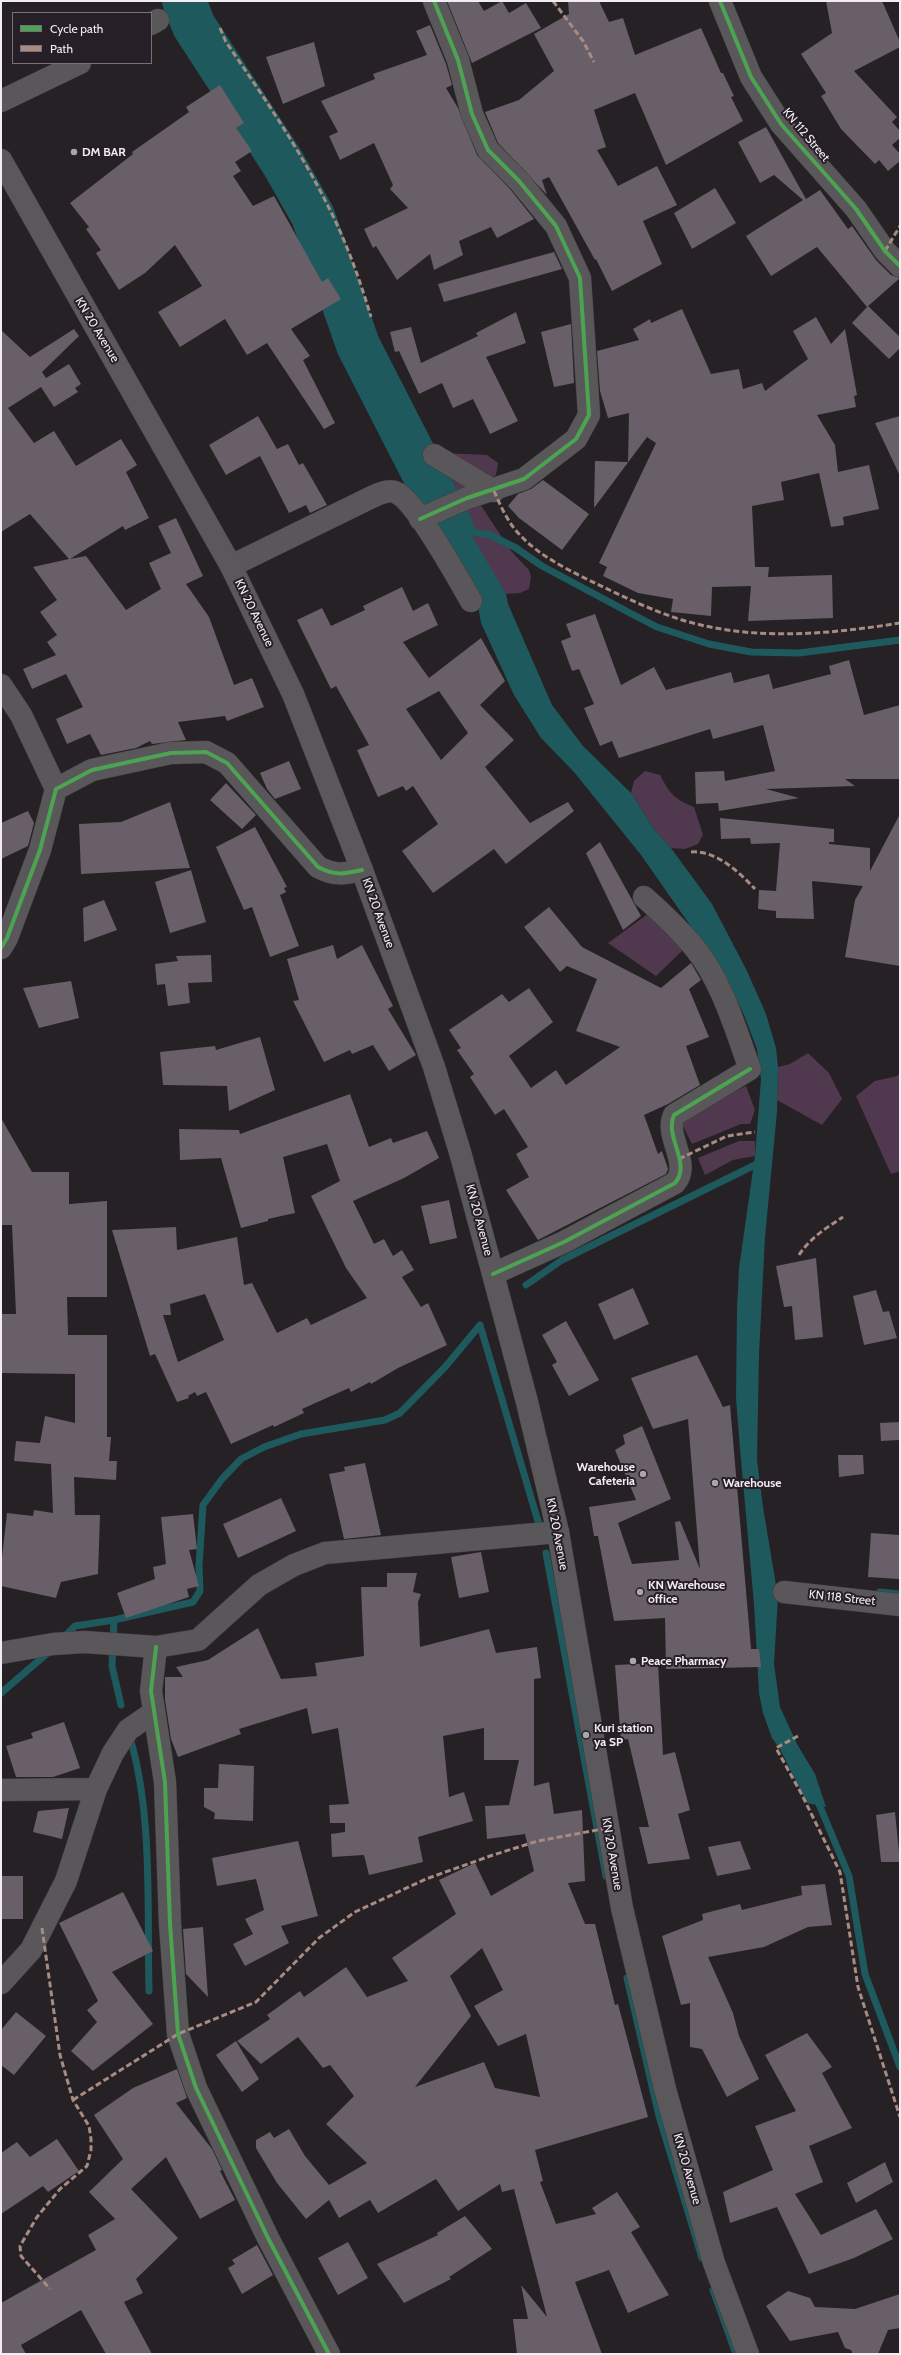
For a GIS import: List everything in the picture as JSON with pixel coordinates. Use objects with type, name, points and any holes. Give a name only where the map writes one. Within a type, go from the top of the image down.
[{"type":"main road","name":"KN 20 Avenue","points":[[1,160],[231,566],[293,694],[362,870],[434,1067],[460,1152],[493,1274],[527,1402],[558,1532],[622,1908],[664,2089],[714,2263],[748,2354]]},
{"type":"street","points":[[425,517],[468,498],[494,491],[524,480],[576,439],[589,415],[580,278],[556,226],[519,181],[488,150],[472,114],[458,60],[434,1]]},
{"type":"street","name":"KN 112 Street","points":[[720,1],[751,77],[781,124],[856,209],[885,251],[900,266]]},
{"type":"street","points":[[1,101],[78,64]]},
{"type":"street","points":[[434,455],[494,491]]},
{"type":"street","points":[[231,566],[382,492],[390,491],[402,496],[425,517],[471,602]]},
{"type":"street","points":[[1,685],[21,715],[56,789],[40,850],[7,938],[1,948]]},
{"type":"street","points":[[56,789],[92,770],[171,753],[206,752],[227,763],[318,867],[331,874],[341,875],[362,870]]},
{"type":"street","points":[[493,1274],[564,1242],[675,1182],[680,1176],[681,1166],[672,1126],[674,1115],[750,1069],[731,1014],[707,966],[694,947],[644,897]]},
{"type":"street","points":[[1,1653],[53,1644],[92,1643],[156,1647],[198,1640],[259,1585],[294,1565],[325,1553],[558,1532]]},
{"type":"street","name":"KN 118 Street","points":[[784,1592],[900,1605]]},
{"type":"street","points":[[156,1647],[151,1691],[165,1782],[170,1938],[178,2034],[196,2088],[268,2238],[329,2354]]},
{"type":"street","points":[[1,1983],[14,1971],[31,1950],[66,1881],[96,1789],[113,1753],[128,1730],[154,1712]]},
{"type":"street","points":[[1,1790],[96,1789]]},
{"type":"shaded area","points":[[442,453],[487,455],[498,463],[496,475],[476,489],[452,498],[435,476],[432,466],[432,460]]},
{"type":"shaded area","points":[[480,504],[511,551],[529,570],[531,577],[529,589],[520,593],[506,594],[480,552],[467,528],[461,511]]},
{"type":"shaded area","points":[[645,771],[660,775],[673,795],[694,807],[703,835],[698,844],[685,849],[671,848],[654,829],[631,793],[634,781]]},
{"type":"shaded area","points":[[652,911],[684,949],[656,976],[608,943]]},
{"type":"shaded area","points":[[808,1053],[829,1073],[842,1099],[822,1125],[777,1100],[778,1067],[790,1064]]},
{"type":"shaded area","points":[[900,1073],[900,1171],[891,1174],[856,1096],[875,1081],[897,1076]]},
{"type":"shaded area","points":[[746,1086],[755,1110],[750,1124],[741,1124],[692,1144],[682,1124],[684,1116]]},
{"type":"shaded area","points":[[739,1141],[755,1141],[755,1156],[733,1160],[705,1175],[698,1158]]},
{"type":"water","points":[[452,529],[469,531],[506,594],[508,604],[552,705],[583,746],[631,793],[654,829],[671,848],[712,904],[747,971],[766,1014],[776,1048],[778,1067],[777,1112],[765,1237],[759,1355],[757,1460],[778,1597],[774,1664],[780,1707],[797,1744],[815,1774],[826,1807],[807,1803],[780,1749],[772,1738],[763,1713],[759,1693],[754,1604],[736,1398],[739,1268],[755,1156],[761,1079],[757,1049],[744,1015],[728,982],[699,938],[641,855],[574,772],[541,738],[514,695],[481,623],[478,605],[443,535]]},
{"type":"building","points":[[447,1],[478,1],[484,11],[502,1],[509,13],[526,3],[541,28],[472,63]]},
{"type":"building","points":[[568,1],[599,1],[609,22],[623,18],[635,55],[701,28],[721,73],[723,73],[734,96],[731,97],[743,121],[666,165],[635,93],[594,110],[606,147],[597,150],[618,186],[657,166],[677,205],[643,221],[662,264],[612,291],[596,259],[595,260],[549,177],[542,180],[547,195],[498,143],[485,112],[519,100],[554,71],[534,34],[569,14]]},
{"type":"building","points":[[826,1],[882,1],[900,42],[900,47],[854,71],[897,117],[892,122],[900,131],[900,138],[892,145],[900,154],[900,161],[888,171],[879,160],[875,164],[841,129],[821,96],[826,93],[801,54],[832,33]]},
{"type":"building","points":[[430,25],[446,64],[452,85],[446,88],[458,108],[477,155],[510,189],[534,219],[497,238],[491,227],[459,241],[463,255],[434,270],[430,254],[397,280],[376,246],[373,248],[364,229],[408,208],[390,189],[393,185],[374,143],[340,160],[329,136],[338,132],[321,101],[375,79],[373,74],[427,55],[416,31]]},
{"type":"building","points":[[314,42],[325,86],[283,104],[266,57]]},
{"type":"building","points":[[220,85],[244,123],[236,128],[252,151],[235,162],[241,171],[233,176],[253,206],[274,196],[322,282],[328,278],[341,299],[291,329],[310,356],[303,360],[335,423],[324,429],[267,343],[247,355],[225,319],[180,347],[158,312],[202,286],[175,245],[145,273],[119,290],[96,253],[101,250],[86,229],[89,227],[70,203],[133,154],[132,152],[189,112],[186,107]]},
{"type":"building","points":[[766,127],[806,199],[820,190],[848,229],[852,226],[876,260],[891,275],[900,278],[867,307],[817,247],[771,276],[746,236],[803,200],[774,175],[760,183],[738,142]]},
{"type":"building","points":[[715,188],[736,223],[692,249],[674,213]]},
{"type":"building","points":[[554,252],[562,269],[444,302],[438,284]]},
{"type":"building","points":[[868,306],[900,337],[900,348],[889,359],[852,323]]},
{"type":"building","points":[[682,309],[711,374],[739,369],[743,389],[762,383],[765,391],[808,359],[793,331],[816,317],[831,344],[845,329],[857,395],[854,396],[856,407],[817,415],[835,445],[838,472],[869,465],[879,509],[843,517],[844,525],[831,527],[819,473],[781,482],[784,500],[752,506],[755,567],[769,567],[768,577],[832,575],[833,618],[748,621],[751,586],[712,587],[711,616],[671,612],[673,599],[638,593],[603,576],[607,567],[599,563],[656,443],[647,437],[594,508],[595,461],[628,462],[629,413],[608,418],[600,391],[597,351],[639,340],[633,329],[650,319],[651,323]]},
{"type":"building","points":[[516,312],[526,343],[486,357],[518,421],[490,434],[473,399],[453,408],[442,383],[419,394],[399,351],[395,352],[390,332],[411,327],[421,363],[478,336],[476,333]]},
{"type":"building","points":[[571,324],[574,383],[554,387],[541,332]]},
{"type":"building","points":[[74,329],[79,336],[42,372],[46,378],[69,364],[81,384],[75,388],[78,392],[54,407],[41,387],[8,408],[34,443],[54,431],[76,466],[121,439],[137,465],[126,472],[149,518],[125,530],[123,526],[70,559],[86,556],[126,610],[161,589],[149,563],[171,553],[158,526],[176,518],[203,576],[186,584],[209,617],[234,685],[252,678],[264,707],[227,721],[225,716],[178,722],[186,740],[152,744],[150,741],[136,748],[101,755],[90,734],[67,744],[56,719],[83,707],[66,674],[32,689],[23,669],[56,655],[47,642],[57,635],[40,612],[57,600],[33,567],[69,559],[30,514],[1,532],[1,330],[30,357]]},
{"type":"building","points":[[258,416],[277,449],[288,444],[299,465],[303,463],[327,505],[310,513],[306,505],[289,513],[260,456],[226,475],[209,445]]},
{"type":"building","points":[[900,416],[900,476],[875,423]]},
{"type":"building","points":[[543,480],[589,514],[562,550],[519,518],[508,506],[518,494],[531,489]]},
{"type":"building","points":[[402,587],[413,611],[428,603],[438,625],[403,642],[429,678],[481,638],[505,681],[480,705],[514,740],[485,767],[530,823],[568,802],[574,811],[506,864],[494,849],[433,893],[402,851],[438,824],[413,786],[406,791],[403,786],[378,797],[357,750],[369,745],[336,686],[331,689],[297,620],[322,608],[331,626],[365,610],[363,606]],"holes":[[[439,691],[468,733],[441,760],[406,709]]]},
{"type":"building","points":[[595,614],[621,685],[654,667],[666,690],[731,672],[734,683],[769,674],[773,689],[831,674],[829,666],[849,660],[864,715],[900,705],[900,779],[845,779],[855,786],[766,789],[799,798],[719,811],[718,803],[696,804],[695,772],[724,771],[725,781],[775,771],[763,725],[713,739],[710,729],[619,758],[612,741],[600,746],[584,708],[594,704],[579,669],[572,671],[561,641],[571,637],[566,624]]},
{"type":"building","points":[[289,761],[301,789],[275,799],[267,789],[260,773]]},
{"type":"building","points":[[226,783],[256,815],[242,829],[210,800]]},
{"type":"building","points":[[170,802],[190,868],[81,874],[79,824],[121,822]]},
{"type":"building","points":[[28,811],[34,823],[28,846],[1,859],[1,823]]},
{"type":"building","points":[[900,814],[900,966],[845,957],[855,900],[863,886],[812,881],[814,919],[776,918],[776,911],[758,909],[759,890],[776,891],[780,843],[751,844],[750,838],[721,839],[720,818],[834,829],[834,842],[829,842],[829,844],[870,848],[870,871]]},
{"type":"building","points":[[255,827],[287,887],[284,888],[286,892],[280,895],[299,946],[270,957],[252,907],[244,910],[216,847]]},
{"type":"building","points":[[600,842],[641,916],[623,930],[586,853]]},
{"type":"building","points":[[191,870],[206,922],[170,933],[155,882]]},
{"type":"building","points":[[104,900],[117,930],[84,942],[83,908]]},
{"type":"building","points":[[549,907],[582,947],[661,988],[691,963],[701,980],[689,989],[709,1037],[686,1046],[700,1085],[668,1104],[644,1115],[658,1154],[662,1151],[668,1169],[666,1174],[538,1240],[506,1190],[529,1177],[516,1154],[528,1147],[504,1109],[495,1115],[470,1077],[474,1074],[457,1050],[461,1048],[449,1030],[502,994],[509,1002],[529,988],[553,1022],[509,1056],[531,1088],[556,1070],[566,1085],[620,1047],[576,1031],[597,979],[567,966],[560,972],[524,927]]},
{"type":"building","points":[[333,945],[337,959],[362,945],[393,1006],[388,1009],[416,1055],[389,1071],[373,1045],[352,1054],[350,1050],[324,1062],[293,1001],[299,1000],[287,959]]},
{"type":"building","points":[[211,955],[212,982],[188,983],[190,1003],[168,1006],[165,984],[157,985],[155,964],[178,961],[176,956]]},
{"type":"building","points":[[71,981],[79,1018],[39,1028],[23,988]]},
{"type":"building","points":[[260,1037],[275,1090],[229,1111],[227,1086],[163,1085],[160,1052],[215,1046],[216,1050]]},
{"type":"building","points":[[350,1094],[369,1147],[391,1138],[393,1143],[427,1131],[439,1158],[404,1178],[353,1201],[374,1244],[384,1239],[393,1256],[402,1250],[414,1270],[402,1277],[421,1307],[428,1303],[447,1345],[398,1368],[371,1384],[370,1382],[351,1392],[349,1388],[302,1409],[304,1413],[231,1444],[206,1392],[197,1396],[195,1392],[188,1396],[189,1398],[177,1402],[155,1354],[150,1356],[112,1230],[176,1227],[177,1250],[237,1237],[244,1285],[252,1283],[277,1333],[307,1318],[311,1325],[367,1298],[346,1268],[311,1196],[340,1181],[327,1144],[283,1157],[295,1213],[268,1219],[268,1221],[241,1228],[221,1158],[180,1160],[179,1129],[239,1130],[240,1134]],"holes":[[[205,1294],[224,1340],[178,1362],[163,1315],[171,1315],[170,1304]]]},
{"type":"building","points":[[1,1118],[32,1172],[69,1172],[69,1204],[107,1201],[107,1297],[67,1297],[68,1335],[107,1335],[107,1437],[111,1437],[109,1461],[117,1461],[116,1480],[74,1477],[75,1515],[100,1515],[98,1574],[61,1582],[56,1598],[1,1586],[1,1566],[7,1513],[33,1516],[34,1510],[53,1513],[51,1464],[14,1461],[16,1441],[40,1443],[45,1416],[75,1423],[75,1374],[1,1373],[1,1314],[16,1314],[12,1225],[1,1225]]},
{"type":"building","points":[[449,1200],[457,1238],[430,1244],[421,1206]]},
{"type":"building","points":[[816,1258],[823,1337],[795,1340],[792,1306],[784,1307],[776,1266]]},
{"type":"building","points":[[633,1288],[649,1324],[614,1340],[598,1304]]},
{"type":"building","points":[[876,1290],[883,1312],[889,1311],[897,1338],[864,1345],[853,1296]]},
{"type":"building","points":[[566,1321],[599,1380],[569,1396],[552,1365],[557,1362],[542,1335]]},
{"type":"building","points":[[697,1355],[723,1407],[730,1405],[751,1649],[759,1649],[761,1667],[666,1669],[665,1618],[614,1621],[598,1536],[594,1536],[589,1507],[636,1500],[615,1450],[625,1444],[623,1435],[642,1426],[671,1499],[618,1523],[632,1564],[679,1560],[675,1522],[680,1521],[700,1569],[688,1419],[653,1429],[631,1378]]},
{"type":"building","points":[[900,1422],[900,1440],[881,1441],[880,1423]]},
{"type":"building","points":[[838,1455],[863,1455],[864,1474],[839,1477]]},
{"type":"building","points":[[365,1463],[381,1535],[344,1539],[329,1474],[345,1471],[344,1467]]},
{"type":"building","points":[[281,1498],[296,1531],[238,1558],[223,1524]]},
{"type":"building","points":[[193,1514],[197,1549],[189,1550],[199,1586],[187,1589],[189,1597],[126,1618],[117,1593],[155,1579],[153,1567],[166,1564],[161,1517]]},
{"type":"building","points":[[871,1533],[900,1535],[900,1579],[868,1577]]},
{"type":"building","points":[[481,1552],[489,1592],[459,1598],[451,1557]]},
{"type":"building","points":[[387,1573],[417,1573],[413,1592],[421,1594],[418,1602],[420,1647],[489,1629],[496,1653],[537,1647],[541,1678],[534,1679],[534,1786],[549,1782],[554,1814],[582,1810],[585,1881],[568,1883],[585,1924],[595,1924],[615,2005],[618,2004],[648,2117],[535,2150],[543,2181],[540,2182],[556,2224],[596,2214],[592,2208],[617,2192],[640,2227],[631,2232],[669,2295],[628,2313],[609,2270],[575,2282],[602,2354],[517,2354],[513,2319],[528,2319],[521,2285],[547,2317],[514,2189],[502,2192],[500,2184],[458,2211],[436,2179],[378,2213],[370,2200],[339,2218],[329,2200],[306,2219],[277,2183],[256,2148],[256,2140],[270,2132],[274,2138],[289,2129],[305,2156],[329,2185],[367,2163],[326,2124],[354,2096],[330,2065],[323,2068],[298,2037],[261,2064],[237,2041],[270,2019],[267,2015],[300,1991],[304,1997],[346,1967],[367,1997],[408,1981],[392,1958],[456,1914],[439,1880],[475,1863],[491,1896],[534,1871],[525,1834],[487,1839],[485,1806],[509,1805],[519,1760],[484,1760],[484,1728],[443,1736],[449,1797],[464,1792],[473,1821],[418,1837],[423,1862],[369,1875],[364,1855],[332,1857],[331,1834],[345,1832],[345,1823],[330,1823],[329,1805],[349,1804],[338,1728],[312,1734],[307,1708],[239,1729],[241,1734],[178,1757],[171,1739],[165,1700],[165,1677],[183,1677],[176,1667],[208,1660],[258,1628],[281,1679],[317,1676],[315,1663],[364,1656],[361,1587],[387,1587]],"holes":[[[482,1948],[503,1990],[474,2006],[498,2046],[526,2034],[540,2097],[495,2088],[484,2062],[415,2087],[471,2016],[450,1976]]]},
{"type":"building","points":[[658,1663],[663,1755],[675,1752],[690,1810],[678,1814],[690,1859],[648,1864],[639,1827],[649,1827],[628,1739],[621,1740],[615,1665]]},
{"type":"building","points":[[64,1722],[80,1768],[53,1777],[16,1777],[6,1746],[33,1738],[31,1733]]},
{"type":"building","points":[[219,1764],[254,1766],[253,1821],[214,1819],[215,1813],[204,1807],[204,1788],[218,1788]]},
{"type":"building","points":[[69,1808],[62,1839],[33,1832],[38,1811]]},
{"type":"building","points":[[895,1812],[900,1862],[881,1862],[876,1815]]},
{"type":"building","points":[[298,1841],[318,1916],[281,1926],[289,1943],[245,1966],[233,1944],[253,1934],[245,1919],[264,1910],[256,1879],[217,1886],[212,1858]]},
{"type":"building","points":[[740,1841],[751,1869],[717,1876],[708,1847]]},
{"type":"building","points":[[1,1876],[23,1876],[23,1919],[1,1919]]},
{"type":"building","points":[[825,1884],[832,1925],[808,1927],[764,1947],[708,1957],[733,2013],[739,2036],[759,2079],[727,2097],[702,2049],[690,2047],[690,2003],[681,2005],[662,1936],[703,1920],[702,1914],[740,1904],[742,1910],[802,1895],[801,1886]]},
{"type":"building","points":[[123,1892],[153,1951],[112,1972],[153,2024],[93,2071],[71,2051],[97,2022],[87,2010],[98,2001],[59,1923]]},
{"type":"building","points":[[203,1927],[208,1997],[186,1974],[183,1929]]},
{"type":"building","points":[[16,2012],[46,2036],[14,2075],[1,2065],[1,2030]]},
{"type":"building","points":[[807,2033],[832,2067],[822,2073],[852,2128],[809,2146],[823,2182],[795,2194],[821,2235],[876,2209],[893,2239],[854,2258],[809,2274],[777,2207],[730,2223],[723,2192],[773,2170],[755,2126],[796,2111],[765,2055]]},
{"type":"building","points":[[236,2041],[259,2079],[242,2092],[216,2055]]},
{"type":"building","points":[[177,2069],[187,2098],[176,2103],[212,2149],[222,2170],[220,2171],[235,2200],[200,2219],[166,2157],[131,2189],[178,2238],[136,2279],[143,2293],[124,2302],[152,2354],[106,2354],[81,2310],[21,2345],[26,2354],[1,2354],[1,2303],[96,2250],[88,2235],[115,2219],[89,2192],[123,2159],[94,2115],[133,2088]]},
{"type":"building","points":[[57,2139],[79,2171],[48,2192],[43,2186],[1,2214],[1,2153],[17,2142],[30,2157]]},
{"type":"building","points":[[885,2162],[893,2182],[856,2203],[847,2183]]},
{"type":"building","points":[[465,2216],[492,2249],[449,2277],[451,2279],[404,2303],[377,2264],[438,2235],[437,2233]]},
{"type":"building","points":[[348,2242],[368,2278],[338,2295],[318,2258]]},
{"type":"building","points":[[257,2245],[273,2275],[242,2294],[228,2268],[235,2264],[232,2260]]},
{"type":"building","points":[[788,2291],[810,2298],[815,2307],[855,2309],[900,2294],[900,2328],[888,2330],[878,2354],[853,2354],[851,2350],[845,2348],[838,2332],[790,2341],[766,2306]]},
{"type":"waterway","points":[[184,1],[194,26],[283,163],[313,216],[358,345],[452,529]]},
{"type":"waterway","points":[[452,529],[490,535],[516,548],[542,566],[657,627],[709,644],[751,652],[799,653],[900,640]]},
{"type":"waterway","points":[[526,1285],[562,1260],[761,1162]]},
{"type":"waterway","points":[[480,1325],[540,1528]]},
{"type":"waterway","points":[[62,1639],[75,1626],[114,1620],[193,1602],[200,1591],[199,1566],[203,1505],[222,1479],[241,1459],[264,1447],[301,1434],[385,1420],[400,1413],[446,1366],[480,1325]]},
{"type":"waterway","points":[[546,1553],[606,1876]]},
{"type":"waterway","points":[[880,1592],[900,1594]]},
{"type":"waterway","points":[[114,1620],[112,1666],[121,1705]]},
{"type":"waterway","points":[[1,1693],[51,1650]]},
{"type":"waterway","points":[[130,1738],[137,1767],[146,1830],[149,1991]]},
{"type":"waterway","points":[[816,1797],[849,1876],[865,1974],[900,2067]]},
{"type":"waterway","points":[[627,1978],[659,2116],[702,2258]]},
{"type":"waterway","points":[[713,2290],[736,2354]]},
{"type":"marked path","points":[[553,1],[583,41],[594,62]]},
{"type":"marked path","points":[[220,28],[226,42],[281,124],[319,188],[348,249],[371,317]]},
{"type":"marked path","points":[[885,251],[900,226]]},
{"type":"marked path","points":[[494,491],[509,521],[517,532],[538,551],[557,564],[619,595],[689,622],[741,632],[768,634],[821,633],[900,623]]},
{"type":"marked path","points":[[691,852],[700,852],[718,858],[734,869],[755,889]]},
{"type":"marked path","points":[[679,1159],[727,1136],[755,1132]]},
{"type":"marked path","points":[[799,1255],[813,1238],[843,1217]]},
{"type":"marked path","points":[[798,1736],[776,1748],[801,1793],[840,1872],[858,1987],[900,2117]]},
{"type":"marked path","points":[[73,2100],[178,2034],[256,2002],[319,1938],[355,1912],[426,1879],[493,1855],[538,1841],[608,1828]]},
{"type":"marked path","points":[[42,1928],[60,2055],[73,2100],[89,2126],[91,2139],[91,2150],[87,2166],[60,2189],[37,2217],[20,2246],[21,2256],[50,2289]]},
{"type":"cycle path","points":[[420,519],[467,498],[524,479],[576,439],[589,415],[580,278],[556,226],[519,181],[488,150],[472,114],[458,60],[434,1]]},
{"type":"cycle path","points":[[720,1],[751,77],[781,124],[856,209],[885,251],[900,266]]},
{"type":"cycle path","points":[[1,948],[7,938],[40,850],[56,789],[92,770],[171,753],[206,752],[227,763],[318,867],[335,873],[362,870]]},
{"type":"cycle path","points":[[493,1274],[564,1242],[675,1183],[681,1167],[680,1158],[672,1132],[674,1115],[750,1069]]},
{"type":"cycle path","points":[[156,1647],[151,1691],[165,1782],[170,1924],[178,2034],[196,2088],[268,2238],[329,2354]]},
{"type":"place","name":"DM BAR","points":[[74,152]]},
{"type":"place","name":"Warehouse Cafeteria","points":[[643,1474]]},
{"type":"place","name":"Warehouse","points":[[715,1483]]},
{"type":"place","name":"KN Warehouse office","points":[[640,1592]]},
{"type":"place","name":"Peace Pharmacy","points":[[633,1661]]},
{"type":"place","name":"Kuri station ya SP","points":[[586,1735]]}]
